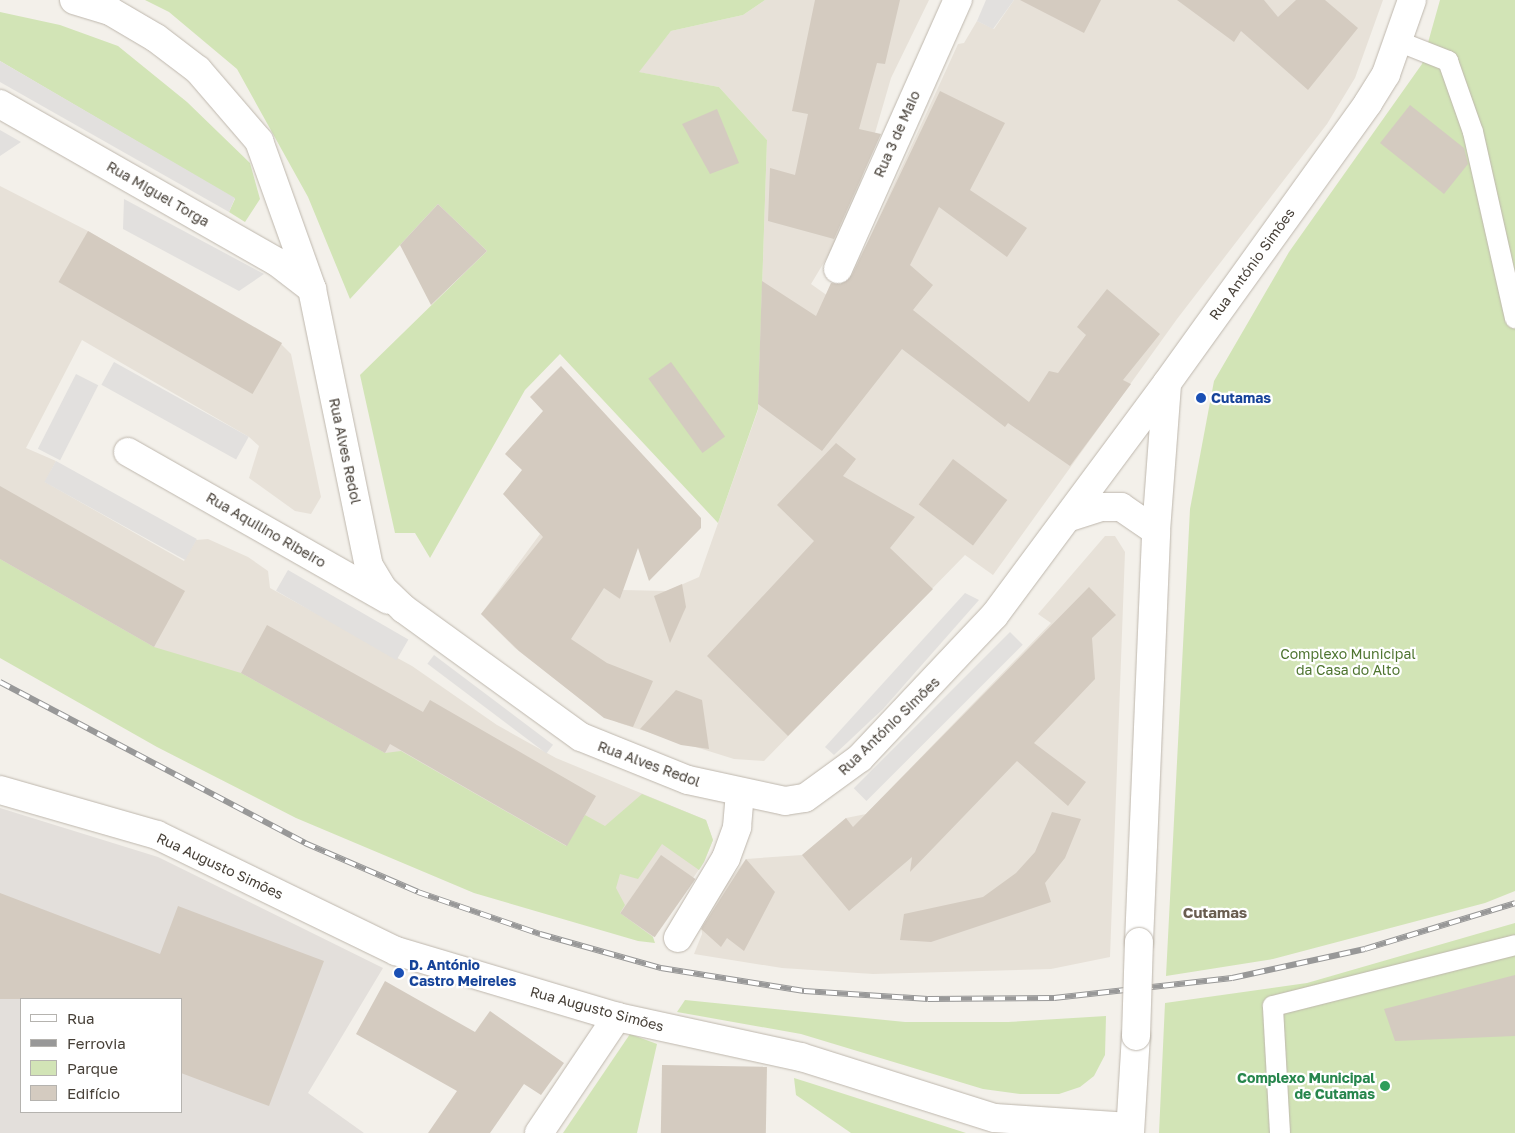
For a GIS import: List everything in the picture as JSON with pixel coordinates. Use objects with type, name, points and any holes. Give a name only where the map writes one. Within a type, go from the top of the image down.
[{"type":"street","name":"Rua Alves Redol","points":[[74,0],[110,11],[156,38],[198,70],[230,104],[259,141],[312,289],[368,566],[404,609],[580,737],[624,757],[740,794]]},
{"type":"street","name":"Rua 3 de Maio","points":[[838,270],[958,0]]},
{"type":"street","name":"Rua António Simões","points":[[740,794],[785,801],[805,798],[860,758],[994,616],[1070,517],[1368,103],[1400,42],[1412,0]]},
{"type":"street","name":"Rua Miguel Torga","points":[[0,104],[277,262],[312,289]]},
{"type":"street","points":[[1130,1130],[1136,1036],[1156,531],[1167,382]]},
{"type":"street","name":"Rua Aquilino Ribeiro","points":[[128,452],[404,609]]},
{"type":"street","points":[[1070,517],[1100,507],[1121,507],[1156,531]]},
{"type":"street","name":"Rua Augusto Simões","points":[[0,790],[156,835],[396,951],[617,1017],[801,1057],[995,1118],[1130,1130]]},
{"type":"street","points":[[678,938],[726,858],[737,827],[740,794]]},
{"type":"street","points":[[539,1133],[617,1017]]},
{"type":"lane","points":[[1400,42],[1448,61],[1473,132],[1515,318]]},
{"type":"lane","points":[[1280,1133],[1273,1006],[1515,945]]},
{"type":"shaded area","points":[[765,0],[929,0],[891,78],[850,219],[811,284],[835,301],[867,243],[958,44],[964,43],[977,21],[994,29],[1014,0],[1383,0],[1355,78],[1327,124],[1177,319],[993,575],[965,555],[764,761],[734,759],[619,723],[592,708],[515,648],[481,614],[540,534],[620,599],[623,590],[667,591],[699,577],[758,410],[767,140],[719,87],[638,72],[671,31],[743,15]]},
{"type":"shaded area","points":[[986,0],[1014,0],[993,29],[977,21]]},
{"type":"shaded area","points":[[0,61],[235,198],[229,212],[0,82]]},
{"type":"shaded area","points":[[0,130],[21,142],[0,156]]},
{"type":"shaded area","points":[[0,186],[88,231],[281,344],[291,354],[321,497],[311,514],[295,511],[249,478],[259,446],[249,437],[82,340],[26,448],[56,461],[45,482],[184,561],[196,540],[208,539],[248,557],[268,571],[270,588],[412,666],[497,725],[556,758],[706,820],[713,840],[704,862],[653,937],[571,908],[0,639]]},
{"type":"shaded area","points":[[124,199],[264,274],[239,291],[123,229]]},
{"type":"shaded area","points":[[114,362],[249,437],[236,459],[101,385]]},
{"type":"shaded area","points":[[76,374],[98,385],[60,460],[38,449]]},
{"type":"shaded area","points":[[56,461],[197,539],[185,560],[44,482]]},
{"type":"shaded area","points":[[1105,536],[1115,536],[1125,552],[1110,957],[1051,969],[873,974],[782,968],[694,954],[702,934],[701,917],[746,859],[802,855],[846,818],[866,814],[1051,623],[1038,614]]},
{"type":"shaded area","points":[[288,570],[408,640],[396,660],[276,591]]},
{"type":"shaded area","points":[[965,593],[979,600],[883,709],[834,755],[825,747]]},
{"type":"shaded area","points":[[1010,632],[1023,645],[866,801],[854,788]]},
{"type":"shaded area","points":[[434,655],[553,745],[546,753],[427,664]]},
{"type":"shaded area","points":[[0,808],[158,857],[383,968],[308,1093],[364,1133],[0,1133]]},
{"type":"green space","points":[[145,0],[765,0],[743,15],[671,31],[639,72],[719,87],[767,140],[758,409],[718,523],[560,354],[525,390],[430,558],[415,533],[395,533],[360,375],[487,251],[438,204],[350,299],[308,197],[237,69],[169,12]]},
{"type":"green space","name":"Complexo Municipal da Casa do Alto","points":[[1440,0],[1515,0],[1515,891],[1485,903],[1273,959],[1166,976],[1190,509],[1214,381],[1289,252],[1422,64]]},
{"type":"green space","points":[[0,12],[60,25],[118,46],[187,102],[250,163],[260,199],[245,222],[229,212],[235,199],[0,61]]},
{"type":"green space","points":[[0,559],[154,647],[241,673],[385,753],[401,751],[566,846],[585,815],[605,826],[642,794],[706,820],[713,840],[704,862],[699,870],[662,844],[638,879],[620,874],[616,888],[625,905],[620,913],[653,937],[655,943],[638,941],[474,893],[296,818],[157,747],[0,658]]},
{"type":"green space","points":[[1515,923],[1515,1133],[1159,1133],[1165,1003],[1307,983]]},
{"type":"green space","points":[[685,1000],[905,1022],[1008,1022],[1106,1016],[1105,1055],[1094,1076],[1080,1087],[1059,1094],[1020,1094],[983,1089],[801,1034],[677,1012]]},
{"type":"green space","points":[[630,1034],[657,1044],[637,1133],[563,1133]]},
{"type":"green space","points":[[794,1078],[966,1133],[851,1133],[796,1095]]},
{"type":"building","points":[[815,0],[900,0],[885,64],[877,63],[859,129],[881,134],[834,239],[768,221],[770,168],[795,175],[808,114],[792,111]]},
{"type":"building","points":[[1020,0],[1101,0],[1084,33]]},
{"type":"building","points":[[1177,0],[1264,0],[1278,17],[1296,0],[1325,0],[1358,28],[1308,90],[1241,31],[1234,42]]},
{"type":"building","points":[[940,91],[1005,123],[970,190],[1027,228],[1007,257],[939,207],[910,265],[933,285],[913,310],[1029,402],[1049,371],[1058,373],[1086,335],[1077,327],[1107,289],[1160,334],[1123,380],[1131,384],[1070,466],[1008,423],[1005,427],[902,349],[822,451],[758,404],[762,281],[816,316],[831,283],[840,284],[852,275]]},
{"type":"building","points":[[1410,105],[1464,148],[1468,164],[1444,194],[1380,143]]},
{"type":"building","points":[[717,109],[739,163],[710,174],[682,124]]},
{"type":"building","points":[[438,204],[487,251],[431,305],[400,245]]},
{"type":"building","points":[[88,231],[282,343],[252,394],[59,282]]},
{"type":"building","points":[[671,362],[725,436],[702,453],[648,378]]},
{"type":"building","points":[[561,366],[701,518],[701,528],[649,581],[638,548],[620,599],[604,588],[571,639],[607,663],[653,681],[633,727],[604,718],[519,651],[481,614],[543,537],[503,494],[522,470],[505,454],[543,411],[530,397]]},
{"type":"building","points":[[836,443],[856,459],[843,476],[915,517],[890,548],[933,589],[788,736],[707,656],[814,541],[777,505]]},
{"type":"building","points":[[953,459],[1007,500],[973,545],[919,505]]},
{"type":"building","points":[[0,486],[185,591],[154,647],[0,559]]},
{"type":"building","points":[[682,584],[686,607],[670,643],[654,596]]},
{"type":"building","points":[[1089,587],[1116,615],[1092,638],[1095,679],[1034,743],[1086,782],[1068,806],[1017,761],[910,872],[912,857],[849,911],[802,855],[846,818],[853,827]]},
{"type":"building","points":[[267,625],[423,712],[430,700],[596,796],[567,846],[390,744],[385,753],[241,673]]},
{"type":"building","points":[[676,690],[702,700],[709,749],[681,745],[640,729]]},
{"type":"building","points":[[1052,812],[1081,819],[1065,858],[1045,883],[1051,902],[931,942],[900,940],[904,914],[983,897],[1016,873],[1035,852]]},
{"type":"building","points":[[661,855],[695,879],[655,937],[620,913]]},
{"type":"building","points":[[746,859],[775,892],[744,951],[727,938],[721,947],[701,929]]},
{"type":"building","points":[[0,893],[160,954],[178,906],[324,961],[269,1106],[182,1073],[182,998],[0,999]]},
{"type":"building","points":[[1515,975],[1515,1036],[1395,1041],[1384,1009]]},
{"type":"building","points":[[385,981],[475,1032],[490,1011],[564,1063],[541,1095],[524,1084],[490,1133],[428,1133],[457,1091],[356,1034]]},
{"type":"building","points":[[662,1065],[767,1067],[766,1133],[661,1133]]},
{"type":"railway","points":[[0,682],[305,843],[418,892],[540,934],[661,968],[804,991],[928,999],[1054,998],[1232,978],[1365,949],[1515,903]]},
{"type":"place","name":"Cutamas","points":[[1201,398]]},
{"type":"place","name":"D. António Castro Meireles","points":[[399,973]]},
{"type":"place","name":"Complexo Municipal de Cutamas","points":[[1385,1086]]},
{"type":"district","name":"Cutamas","points":[[1215,913]]}]
